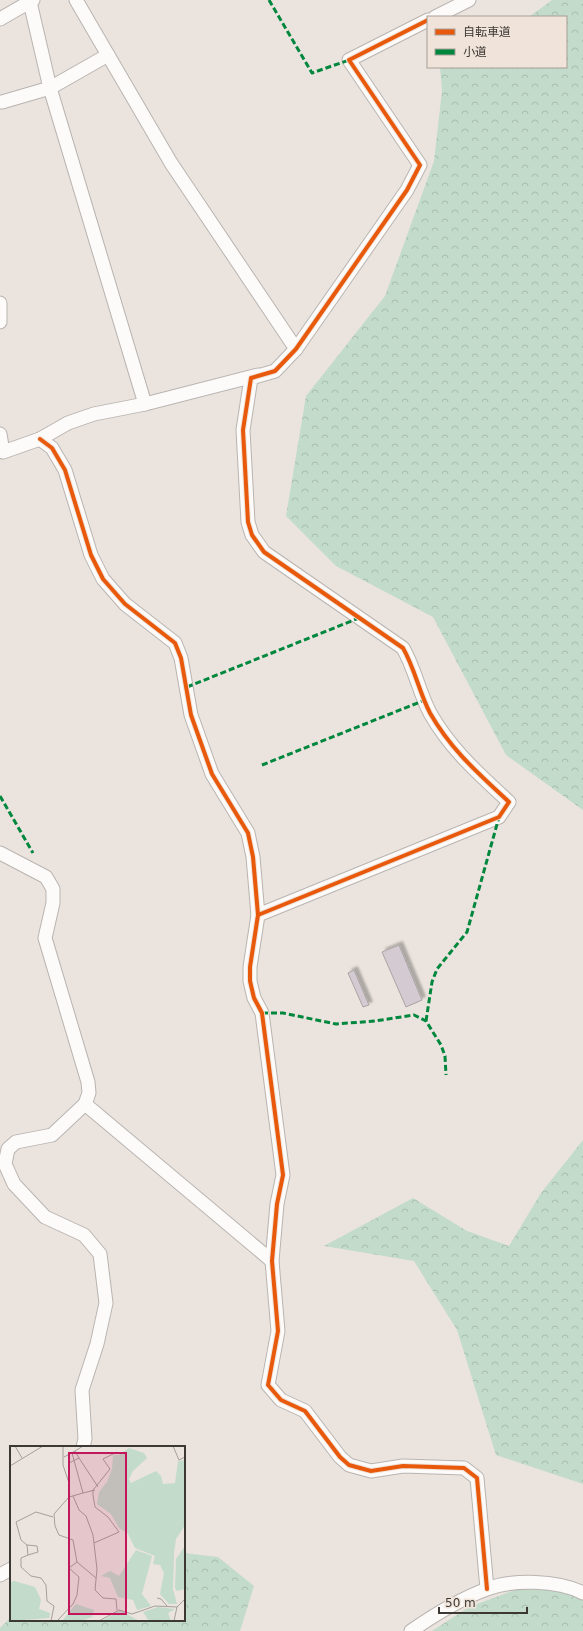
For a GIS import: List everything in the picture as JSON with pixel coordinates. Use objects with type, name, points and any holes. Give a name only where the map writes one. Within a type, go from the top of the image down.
[{"type":"street","points":[[76,0],[172,163],[296,349]]},
{"type":"street","points":[[437,16],[469,0]]},
{"type":"street","points":[[0,19],[32,1],[50,88],[145,404]]},
{"type":"street","points":[[258,914],[499,818],[509,802],[461,758],[430,712],[411,662],[402,648],[264,552],[252,535],[248,522],[244,422],[251,378],[275,371],[296,349],[408,190],[420,165],[349,60],[427,21]]},
{"type":"street","points":[[2,102],[50,88],[108,55]]},
{"type":"street","points":[[0,303],[0,322]]},
{"type":"street","points":[[0,434],[1,453],[40,439],[68,423],[94,414],[145,404],[275,371]]},
{"type":"street","points":[[40,439],[52,448],[64,470],[91,555],[102,579],[125,604],[175,643],[184,672],[191,715],[212,774],[248,833],[253,857],[258,914],[250,967],[250,981],[254,998],[262,1013],[283,1175],[277,1204],[272,1261],[278,1331],[268,1385],[281,1400],[305,1411],[340,1457],[349,1465],[371,1471],[403,1466],[464,1468],[477,1478],[487,1589]]},
{"type":"street","points":[[0,852],[46,877],[53,889],[53,903],[45,938],[88,1082],[89,1093],[85,1104],[52,1135],[16,1142],[8,1149],[5,1164],[14,1184],[45,1217],[84,1235],[100,1254],[106,1303],[97,1344],[82,1390],[85,1439],[83,1446]]},
{"type":"street","points":[[85,1104],[272,1261]]},
{"type":"street","points":[[0,1575],[10,1570]]},
{"type":"street","points":[[411,1631],[428,1619],[487,1589],[518,1584],[542,1583],[569,1587],[583,1593]]},
{"type":"green space","points":[[552,0],[583,0],[583,810],[506,755],[433,617],[336,566],[286,516],[306,396],[385,296],[434,161],[442,91],[440,68],[567,68],[567,16],[530,16]]},
{"type":"green space","points":[[583,1140],[583,1484],[496,1455],[457,1330],[414,1261],[324,1246],[413,1198],[467,1231],[509,1246],[541,1193]]},
{"type":"green space","points":[[185,1553],[218,1557],[254,1586],[240,1631],[0,1631],[0,1628],[10,1618],[10,1621],[185,1621]]},
{"type":"green space","points":[[523,1587],[568,1591],[583,1600],[583,1631],[432,1631],[469,1607]]},
{"type":"building","points":[[399,945],[422,1000],[406,1007],[382,952]]},
{"type":"building","points":[[354,970],[369,1005],[363,1007],[348,973]]},
{"type":"marked path","points":[[269,0],[312,73],[349,60]]},
{"type":"marked path","points":[[187,687],[359,618]]},
{"type":"marked path","points":[[262,765],[425,700]]},
{"type":"marked path","points":[[0,796],[33,853]]},
{"type":"marked path","points":[[426,1021],[432,982],[437,969],[467,932],[499,817]]},
{"type":"marked path","points":[[262,1013],[283,1013],[336,1024],[375,1021],[414,1015],[426,1021],[441,1045],[445,1056],[446,1075]]},
{"type":"cycle path","points":[[258,915],[499,817],[509,802],[466,761],[438,726],[426,705],[411,664],[403,648],[264,552],[252,535],[248,522],[243,430],[251,378],[275,371],[296,349],[407,190],[420,165],[349,60],[427,21]]},
{"type":"cycle path","points":[[40,439],[52,448],[65,470],[91,555],[103,579],[125,604],[175,643],[181,658],[191,715],[212,774],[248,833],[253,857],[258,915],[250,967],[250,981],[254,998],[262,1013],[283,1175],[277,1204],[272,1261],[278,1331],[268,1385],[281,1400],[305,1411],[340,1457],[349,1465],[371,1471],[403,1466],[464,1468],[477,1478],[487,1589]]}]
